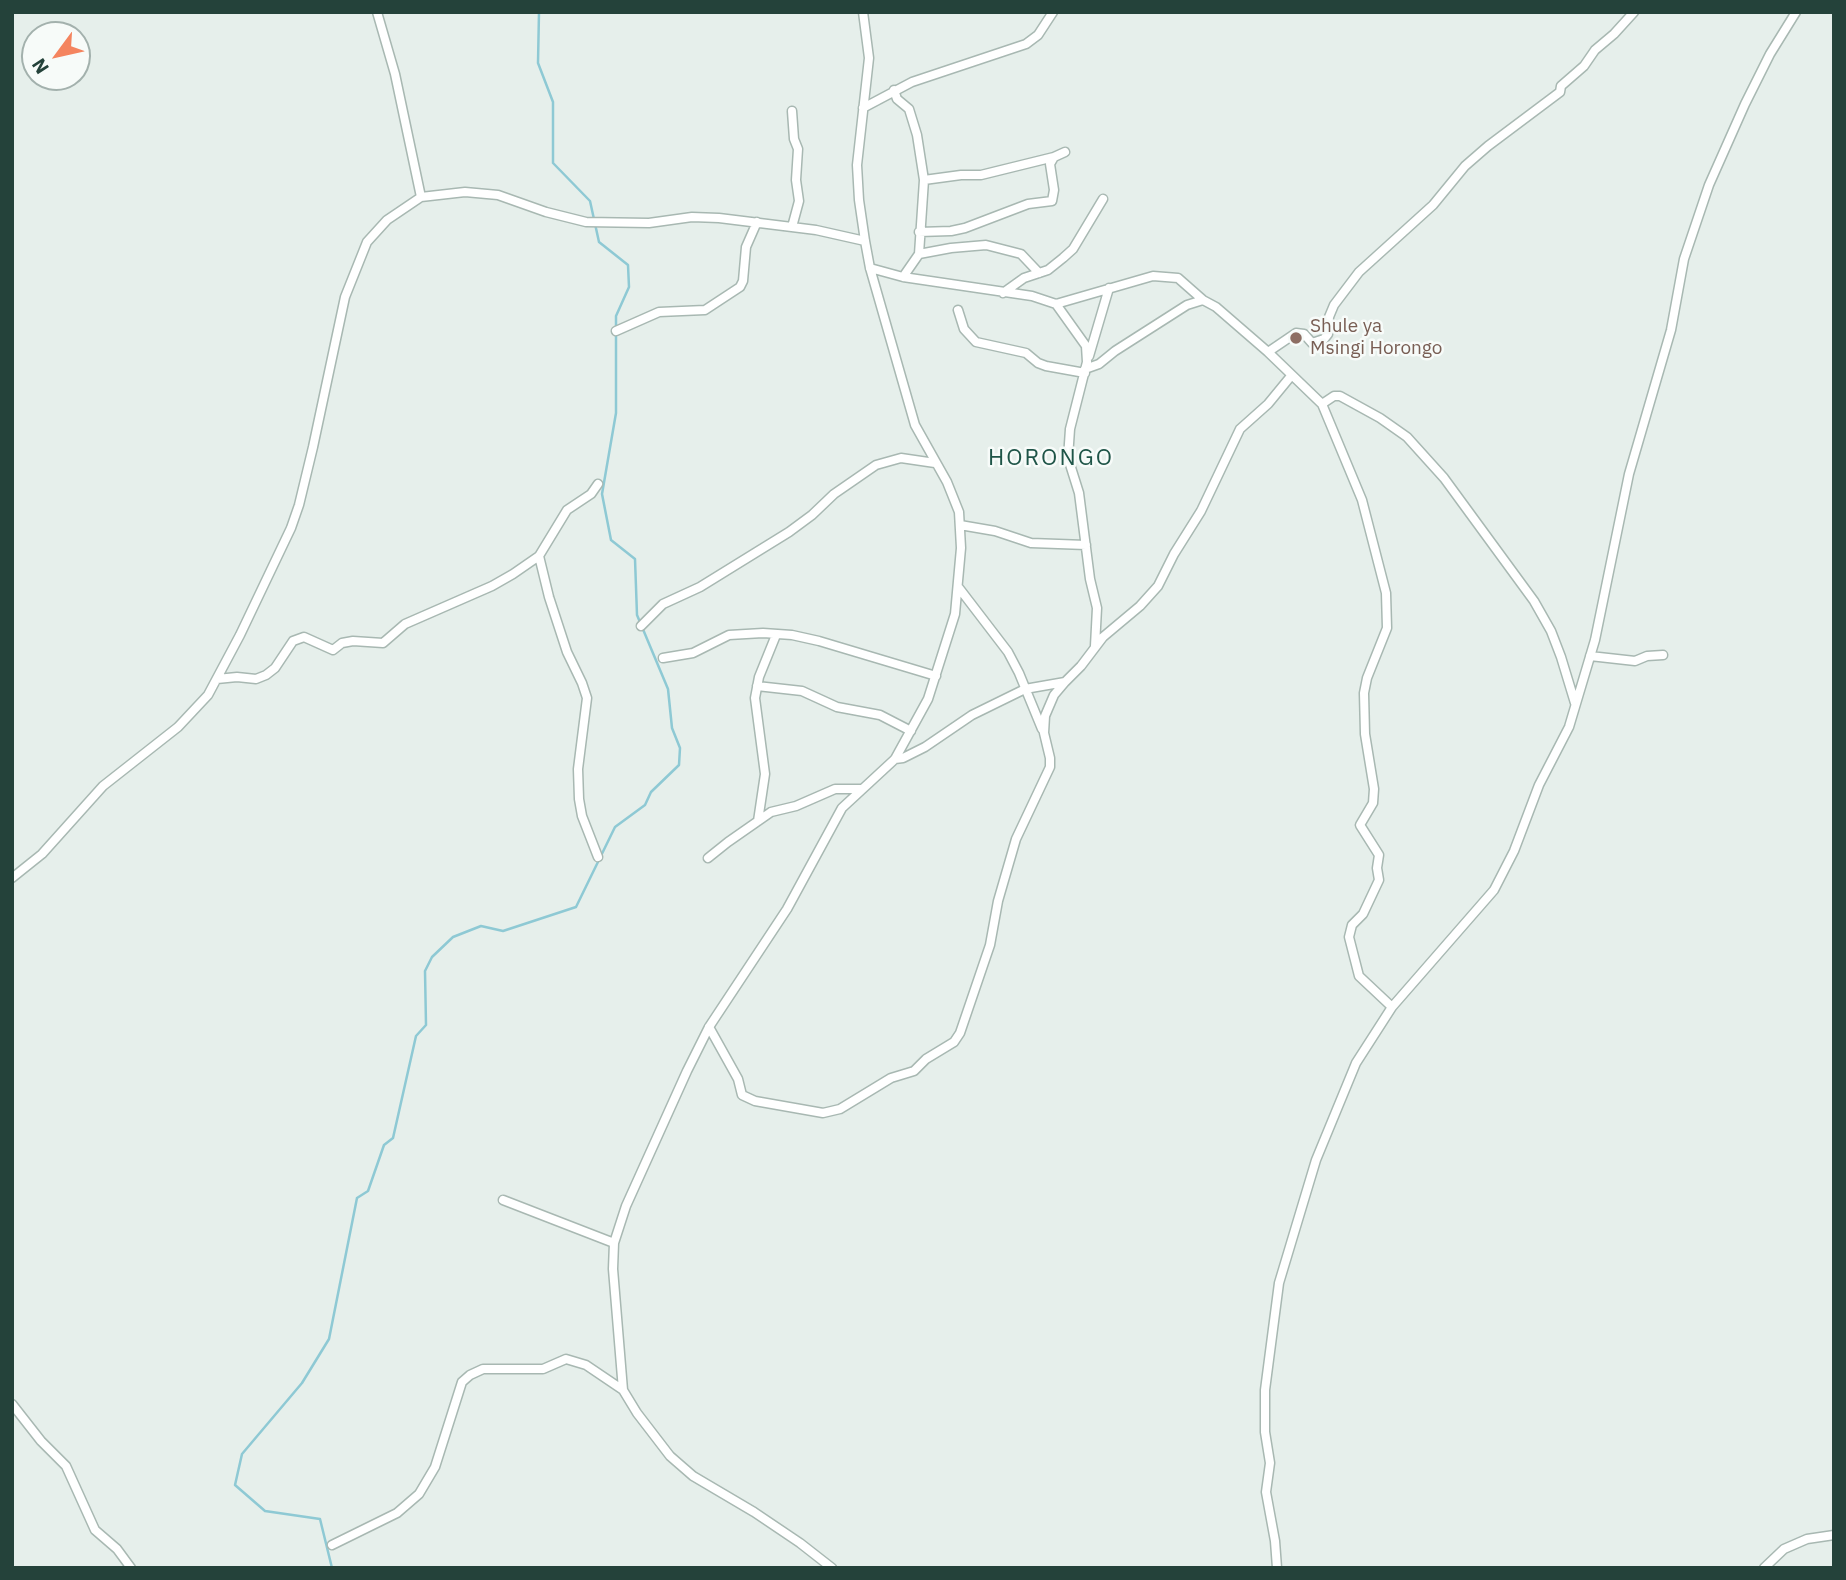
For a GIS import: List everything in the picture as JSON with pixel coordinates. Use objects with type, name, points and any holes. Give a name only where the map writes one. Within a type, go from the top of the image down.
[{"type":"street","points":[[377,12],[395,74],[421,197]]},
{"type":"street","points":[[623,1390],[613,1269],[614,1243],[641,1171],[709,1027],[787,909],[842,808],[895,759],[911,731],[928,699],[955,614],[960,525],[955,501],[911,414],[870,268],[865,241],[857,165],[869,58],[863,12]]},
{"type":"street","points":[[863,108],[894,90],[1026,44],[1038,35],[1053,12]]},
{"type":"street","points":[[1268,352],[1296,333],[1304,334],[1312,343],[1324,339],[1328,334],[1329,317],[1334,304],[1359,272],[1433,205],[1472,160],[1560,92],[1561,86],[1584,66],[1595,50],[1615,34],[1634,12]]},
{"type":"street","points":[[1277,1568],[1266,1492],[1270,1472],[1265,1432],[1265,1390],[1275,1303],[1316,1160],[1356,1063],[1392,1007],[1494,890],[1514,851],[1539,785],[1560,747],[1590,656],[1608,581],[1616,528],[1671,331],[1684,259],[1709,185],[1745,104],[1770,54],[1797,12]]},
{"type":"street","points":[[894,90],[897,99],[909,109],[925,180],[919,254],[903,277]]},
{"type":"street","points":[[792,111],[794,139],[798,149],[796,180],[799,201],[792,227]]},
{"type":"street","points":[[925,180],[981,175],[1065,152]]},
{"type":"street","points":[[919,232],[965,228],[1028,204],[1052,201],[1054,190],[1050,166],[1054,157]]},
{"type":"street","points":[[12,878],[42,854],[103,786],[194,712],[217,679],[299,505],[345,297],[356,267],[376,230],[421,197],[465,192],[483,193],[586,222],[649,223],[692,217],[757,222],[865,241]]},
{"type":"street","points":[[1003,293],[1024,278],[1051,268],[1073,249],[1102,199]]},
{"type":"street","points":[[616,331],[659,312],[705,310],[740,287],[746,247],[757,222]]},
{"type":"street","points":[[919,254],[986,245],[1021,254],[1039,273]]},
{"type":"street","points":[[870,268],[903,277],[1032,296],[1056,304],[1083,339],[1086,368]]},
{"type":"street","points":[[1056,304],[1153,276],[1183,280],[1203,300],[1216,307],[1268,352],[1322,404],[1362,500],[1387,593],[1387,628],[1367,678],[1364,693],[1366,734],[1374,789],[1371,809],[1360,825],[1379,855],[1379,880],[1363,914],[1352,925],[1349,937],[1359,976],[1392,1007]]},
{"type":"street","points":[[1095,646],[1097,608],[1090,579],[1079,493],[1068,458],[1067,442],[1109,288]]},
{"type":"street","points":[[957,310],[964,329],[976,342],[1026,354],[1046,366],[1086,368],[1099,364],[1187,305],[1203,300]]},
{"type":"street","points":[[1044,733],[1047,708],[1065,682],[1095,646],[1158,586],[1201,511],[1240,429],[1268,404],[1291,376]]},
{"type":"street","points":[[1322,404],[1334,396],[1340,396],[1380,418],[1407,438],[1444,478],[1534,601],[1551,631],[1575,703]]},
{"type":"street","points":[[641,626],[663,604],[700,587],[789,532],[876,465],[901,458],[935,463]]},
{"type":"street","points":[[217,679],[256,679],[266,676],[275,668],[293,641],[304,637],[333,650],[342,643],[354,641],[383,643],[405,624],[492,586],[539,556],[567,510],[591,494],[598,484]]},
{"type":"street","points":[[960,525],[995,531],[1031,542],[1086,545]]},
{"type":"street","points":[[539,556],[548,597],[566,652],[587,698],[578,769],[579,799],[582,816],[598,857]]},
{"type":"street","points":[[709,1027],[738,1079],[742,1095],[755,1101],[823,1113],[840,1109],[891,1078],[914,1071],[926,1059],[954,1042],[960,1033],[990,945],[998,901],[1016,839],[1050,767],[1050,758],[1044,733],[1008,652],[958,588]]},
{"type":"street","points":[[663,658],[694,653],[729,635],[763,633],[792,635],[819,641],[936,676]]},
{"type":"street","points":[[758,821],[765,774],[755,710],[757,686],[776,635]]},
{"type":"street","points":[[1590,656],[1635,661],[1647,656],[1663,655]]},
{"type":"street","points":[[895,759],[925,747],[972,715],[1025,689],[1065,682]]},
{"type":"street","points":[[757,686],[802,691],[837,707],[880,715],[911,731]]},
{"type":"street","points":[[708,858],[771,812],[796,806],[835,789],[862,789]]},
{"type":"street","points":[[503,1200],[614,1243]]},
{"type":"street","points":[[332,1545],[397,1513],[419,1494],[435,1467],[462,1382],[470,1375],[484,1369],[543,1369],[566,1359],[586,1365],[623,1390],[670,1456],[693,1476],[754,1512],[832,1568]]},
{"type":"street","points":[[12,1404],[41,1441],[66,1466],[95,1530],[117,1549],[131,1568]]},
{"type":"street","points":[[1764,1568],[1784,1549],[1807,1539],[1834,1535]]},
{"type":"waterway","points":[[539,12],[538,63],[553,102],[553,163],[590,201],[599,242],[628,265],[629,287],[616,316],[616,327]]},
{"type":"waterway","points":[[332,1568],[320,1519],[265,1511],[235,1485],[242,1454],[302,1383],[329,1339],[357,1198],[368,1191],[384,1145],[393,1138],[416,1036],[426,1025],[425,971],[432,957],[453,937],[481,926],[503,931],[576,907],[615,827],[645,805],[651,792],[679,765],[680,748],[672,728],[668,689],[637,615],[635,559],[611,540],[602,494],[616,413],[616,334]]},
{"type":"place","name":"Shule ya Msingi Horongo","points":[[1296,338]]},
{"type":"district","name":"HORONGO","points":[[1051,458]]}]
